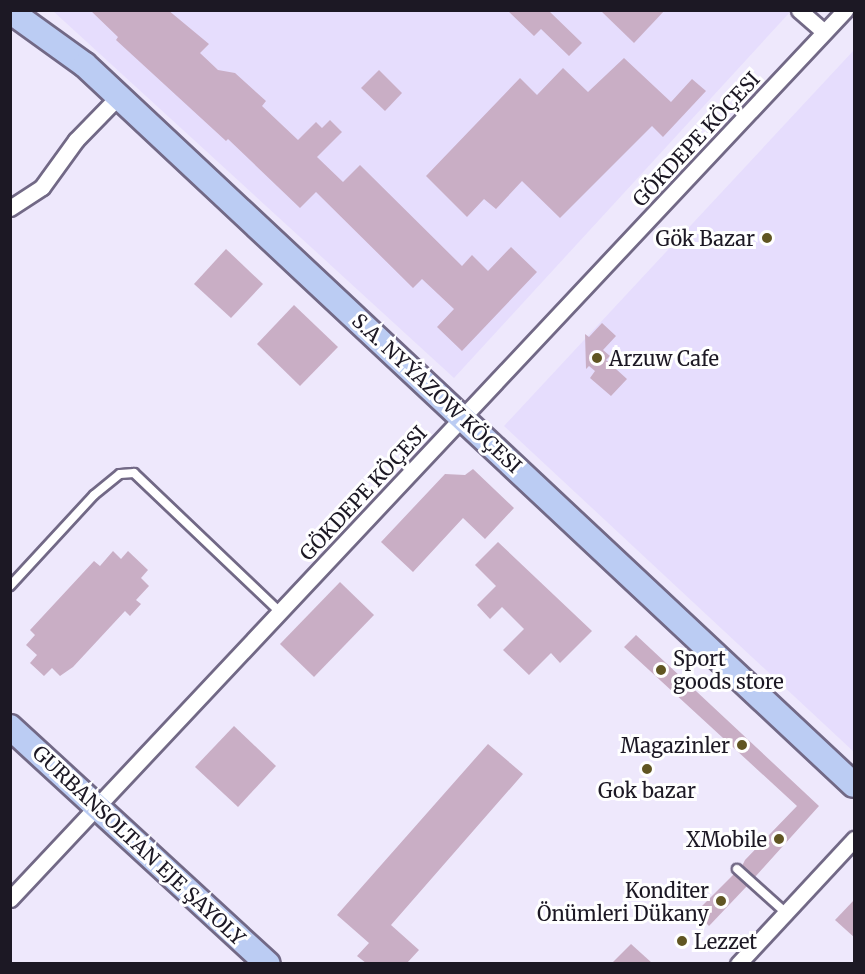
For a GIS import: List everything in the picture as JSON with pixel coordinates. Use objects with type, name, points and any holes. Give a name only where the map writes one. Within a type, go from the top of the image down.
[{"type":"main road","name":"S.A. NYÝAZOW KÖÇESI","points":[[10,10],[85,65],[855,785]]},
{"type":"main road","name":"GURBANSOLTAN EJE ŞAYOLY","points":[[10,727],[268,963]]},
{"type":"street","points":[[799,10],[825,32]]},
{"type":"street","name":"GÖKDEPE KÖÇESI","points":[[10,899],[845,10]]},
{"type":"street","points":[[10,208],[42,187],[76,140],[118,97]]},
{"type":"street","points":[[738,963],[855,839]]},
{"type":"lane","points":[[10,586],[94,495],[120,474],[134,473],[280,612]]},
{"type":"lane","points":[[737,869],[786,913]]},
{"type":"shaded area","points":[[53,11],[791,11],[454,378]]},
{"type":"shaded area","name":"Gök Bazar","points":[[854,50],[854,752],[504,426]]},
{"type":"building","points":[[90,10],[168,10],[209,44],[200,53],[218,70],[235,73],[266,101],[262,106],[298,140],[316,122],[322,128],[330,120],[342,132],[317,157],[343,182],[360,165],[462,266],[472,255],[488,271],[511,247],[537,272],[462,351],[437,327],[454,309],[422,279],[413,288],[316,192],[300,208],[228,139],[226,141],[116,40],[118,37]]},
{"type":"building","points":[[507,10],[548,10],[582,43],[569,56],[541,29],[534,36]]},
{"type":"building","points":[[600,10],[665,10],[634,43]]},
{"type":"building","points":[[624,58],[671,102],[692,79],[706,91],[663,137],[652,126],[560,218],[522,181],[496,209],[484,199],[467,217],[426,176],[520,78],[537,95],[563,68],[588,92]]},
{"type":"building","points":[[379,70],[402,93],[385,111],[361,88]]},
{"type":"building","points":[[226,249],[263,284],[231,318],[194,284]]},
{"type":"building","points":[[294,305],[338,347],[300,386],[257,344]]},
{"type":"building","name":"Arzuw Cafe","points":[[602,323],[616,336],[603,350],[610,356],[606,360],[627,379],[611,396],[590,378],[595,371],[589,366],[586,369],[585,334],[589,337]]},
{"type":"building","points":[[473,469],[514,508],[485,539],[463,518],[413,572],[381,542],[445,474],[465,475]]},
{"type":"building","points":[[498,542],[592,631],[560,663],[551,653],[529,675],[503,650],[524,629],[502,607],[490,619],[477,605],[496,586],[475,565]]},
{"type":"building","points":[[113,551],[121,559],[128,551],[148,570],[141,578],[149,586],[136,600],[141,604],[130,616],[125,611],[73,667],[60,676],[52,668],[44,676],[30,663],[37,655],[26,645],[35,635],[30,630],[94,561],[100,566]]},
{"type":"building","points":[[340,582],[374,615],[314,677],[280,644]]},
{"type":"building","points":[[636,635],[819,806],[755,877],[742,866],[745,860],[797,806],[624,647]]},
{"type":"building","points":[[234,726],[276,766],[238,807],[195,767]]},
{"type":"building","points":[[488,744],[523,774],[391,925],[419,950],[407,963],[366,963],[357,956],[369,943],[337,915]]},
{"type":"building","name":"Konditer Önümleri Dükany","points":[[734,874],[747,886],[709,926],[696,912]]},
{"type":"building","points":[[855,899],[855,938],[835,920]]},
{"type":"building","points":[[631,944],[652,963],[612,963]]},
{"type":"place","name":"Gök Bazar","points":[[767,238]]},
{"type":"place","name":"Arzuw Cafe","points":[[597,358]]},
{"type":"place","name":"Sport goods store","points":[[661,670]]},
{"type":"place","name":"Magazinler","points":[[742,745]]},
{"type":"place","name":"Gok bazar","points":[[647,769]]},
{"type":"place","name":"XMobile","points":[[779,839]]},
{"type":"place","name":"Konditer Önümleri Dükany","points":[[721,901]]},
{"type":"place","name":"Lezzet","points":[[682,941]]}]
